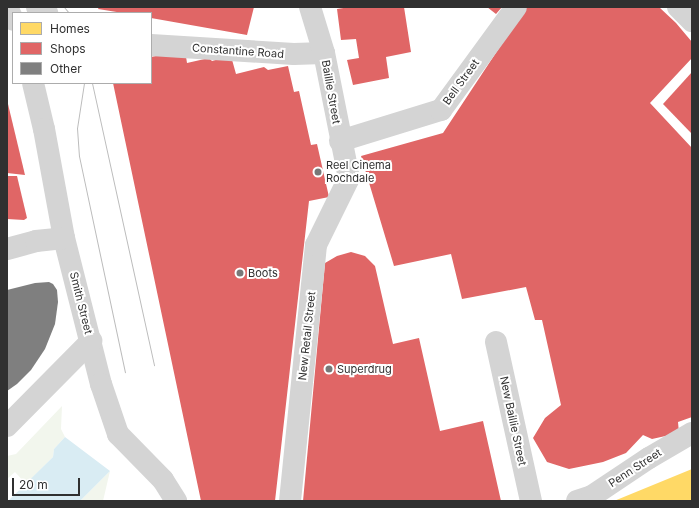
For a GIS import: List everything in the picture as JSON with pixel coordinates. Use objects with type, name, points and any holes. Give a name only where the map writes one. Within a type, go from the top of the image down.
[{"type":"street","points":[[7,7],[12,18]]},
{"type":"street","name":"Baillie Street","points":[[310,7],[324,53],[340,142],[349,178]]},
{"type":"street","name":"Bell Street","points":[[340,142],[441,110],[516,7]]},
{"type":"street","points":[[678,7],[692,21]]},
{"type":"street","name":"Constantine Road","points":[[152,45],[294,54],[324,53]]},
{"type":"street","name":"Smith Street","points":[[33,84],[44,129],[64,238],[101,384],[118,434],[163,480],[176,501]]},
{"type":"street","name":"New Retail Street","points":[[290,501],[316,245],[349,178]]},
{"type":"street","points":[[7,249],[36,241],[64,238]]},
{"type":"street","points":[[7,426],[91,342]]},
{"type":"street","name":"New Baillie Street","points":[[496,342],[530,501]]},
{"type":"street","name":"Penn Street","points":[[576,501],[592,496],[650,458],[692,433]]},
{"type":"shaded area","points":[[62,406],[61,429],[65,437],[54,449],[53,457],[26,484],[15,472],[7,479],[7,456],[16,454]]},
{"type":"shaded area","points":[[65,437],[110,471],[80,501],[8,501],[53,457],[54,449]]},
{"type":"shaded area","points":[[110,471],[103,501],[80,501]]},
{"type":"building: Homes","points":[[692,469],[692,501],[614,501]]},
{"type":"building: Shops","points":[[99,7],[254,7],[247,35],[152,18],[152,12],[117,12],[98,9]]},
{"type":"building: Shops","points":[[350,7],[404,7],[411,52],[386,57],[389,78],[353,85],[347,60],[359,58],[356,39],[341,40],[337,9]]},
{"type":"building: Shops","points":[[487,7],[502,7],[496,14]]},
{"type":"building: Shops","points":[[524,7],[659,7],[676,23],[692,42],[692,58],[650,103],[692,148],[692,417],[678,422],[679,433],[652,439],[643,435],[626,453],[603,462],[569,469],[547,462],[533,438],[545,418],[561,405],[542,320],[535,320],[526,287],[462,299],[451,254],[394,266],[361,156],[443,133],[513,27]]},
{"type":"building: Shops","points":[[185,50],[187,63],[209,58],[212,61],[231,56],[236,74],[264,67],[268,70],[288,66],[294,92],[299,91],[311,145],[317,144],[329,197],[309,201],[275,501],[201,501],[113,84],[152,84],[152,57]]},
{"type":"building: Shops","points":[[692,72],[692,134],[663,104]]},
{"type":"building: Shops","points":[[8,104],[25,175],[7,173]]},
{"type":"building: Shops","points":[[7,176],[17,176],[27,218],[24,220],[7,219]]},
{"type":"building: Shops","points":[[351,252],[365,256],[375,266],[393,344],[419,338],[440,431],[483,421],[501,501],[303,501],[325,263],[337,256]]},
{"type":"building: Other","points":[[49,282],[53,284],[57,290],[58,302],[55,324],[45,349],[31,370],[17,384],[7,391],[7,290],[35,283]]},
{"type":"tram line","points":[[64,7],[68,12]]},
{"type":"tram line","points":[[84,84],[77,128],[79,156],[125,372]]},
{"type":"tram line","points":[[92,84],[154,365]]},
{"type":"place","name":"Reel Cinema Rochdale","points":[[318,172]]},
{"type":"place","name":"Boots","points":[[240,273]]},
{"type":"place","name":"Superdrug","points":[[329,369]]}]
